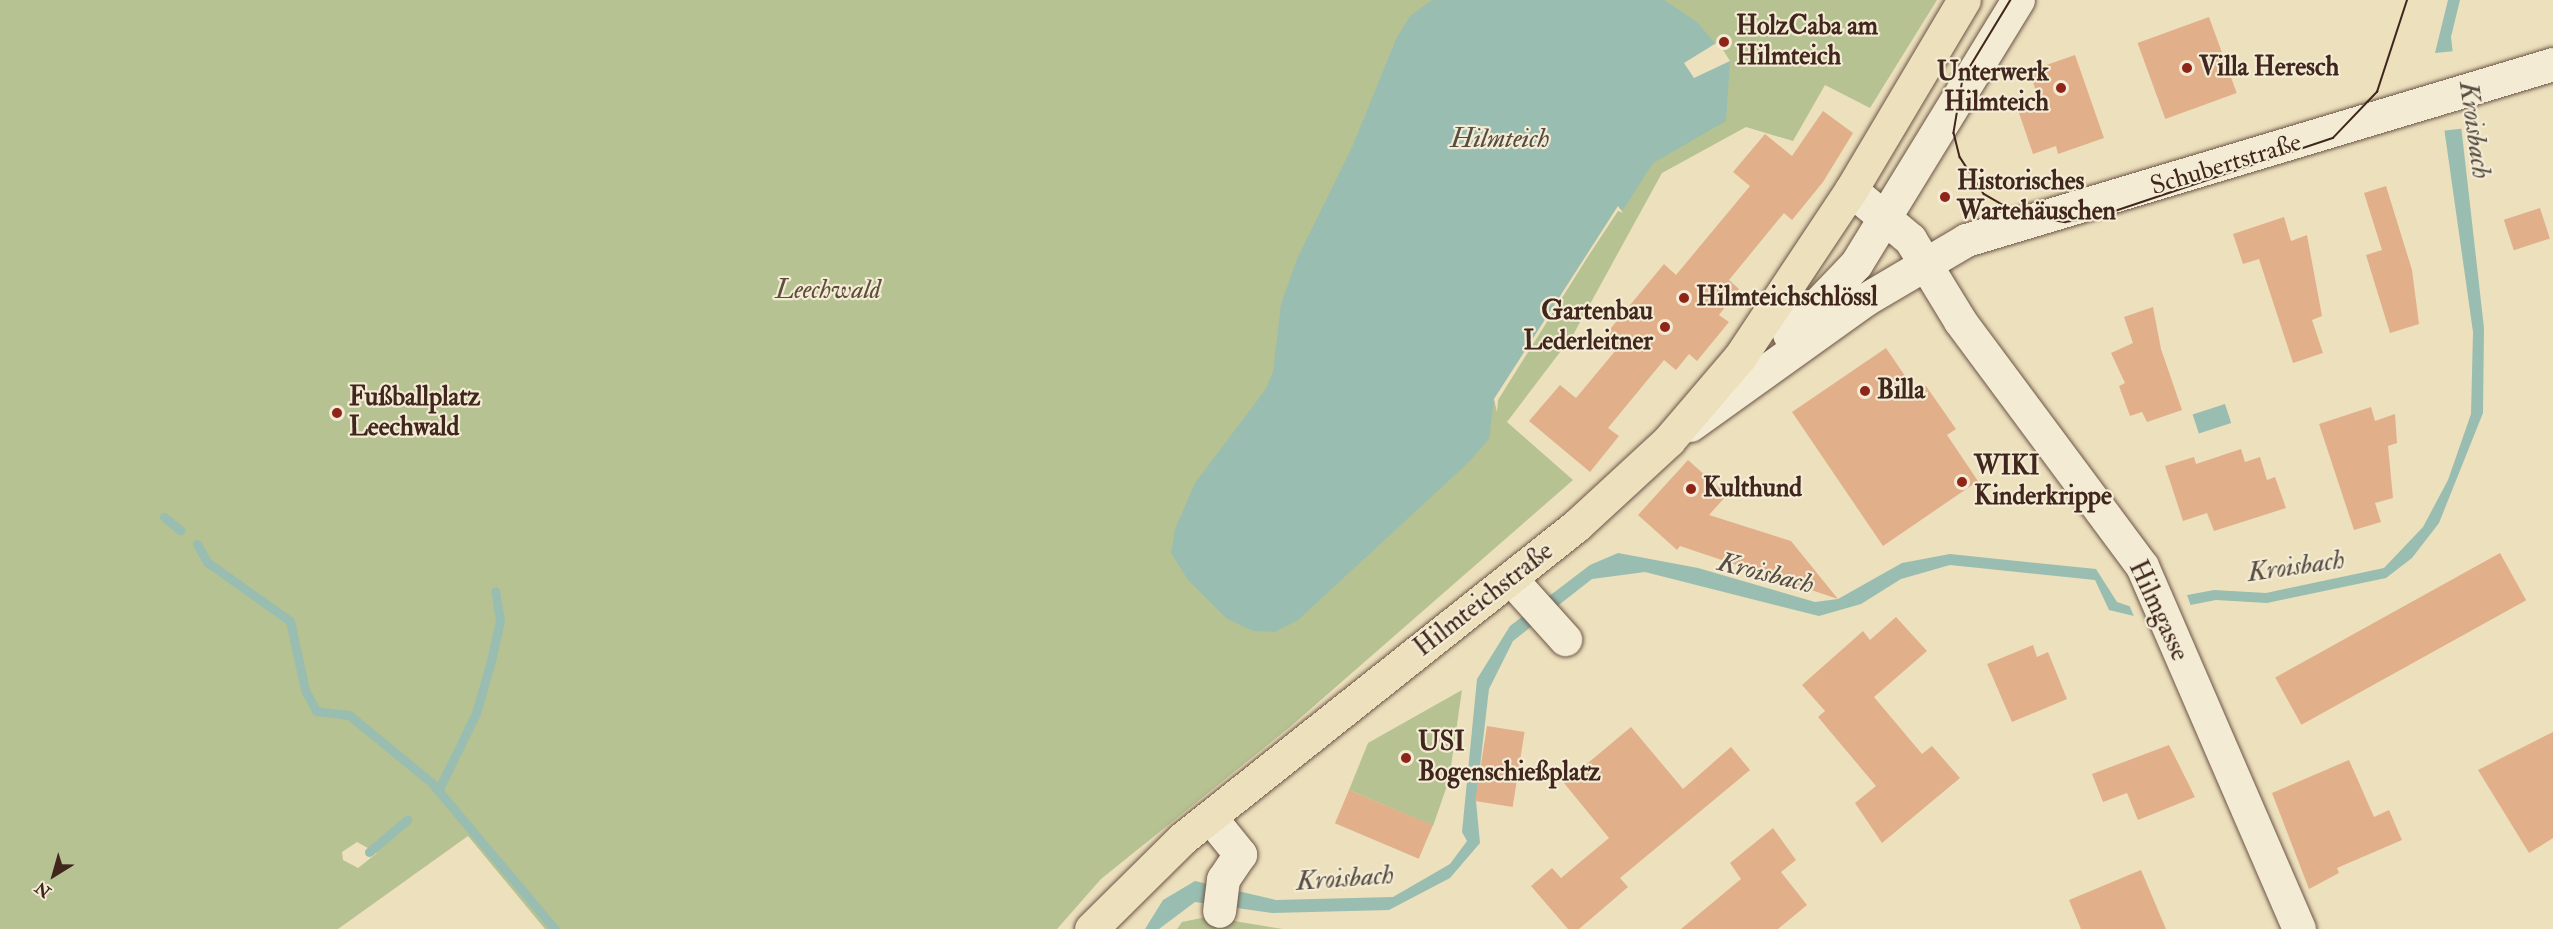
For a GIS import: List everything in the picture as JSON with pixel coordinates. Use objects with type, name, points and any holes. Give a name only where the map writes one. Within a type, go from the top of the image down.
[{"type":"main road","name":"Hilmteichstraße","points":[[1091,929],[1148,869],[1210,816],[1522,590],[1669,440],[1740,357],[1851,190],[1964,0]]},
{"type":"street","points":[[1669,440],[1777,346],[1856,264],[1887,217],[2018,0]]},
{"type":"street","name":"Schubertstraße","points":[[1669,440],[1891,283],[1966,240],[2048,220],[2553,64]]},
{"type":"street","points":[[1851,190],[1887,217],[1910,239],[1923,264]]},
{"type":"street","points":[[1828,224],[1856,264],[1891,283]]},
{"type":"street","name":"Hilmgasse","points":[[1923,264],[2142,566],[2169,635],[2299,929]]},
{"type":"street","points":[[1522,590],[1565,639]]},
{"type":"street","points":[[1210,816],[1240,854],[1223,879],[1219,911]]},
{"type":"green space","name":"Leechwald","points":[[0,0],[1937,0],[1870,108],[1825,85],[1793,141],[1746,127],[1662,173],[1573,335],[1507,422],[1573,480],[1290,727],[1101,879],[1057,929],[545,929],[468,836],[338,929],[0,929]],"holes":[[[357,842],[377,853],[358,868],[343,860],[342,852]]]},
{"type":"green space","name":"USI Bogenschießplatz","points":[[1462,690],[1449,780],[1433,826],[1349,790],[1368,743]]},
{"type":"green space","points":[[1211,916],[1283,929],[1177,929],[1182,922]]},
{"type":"water","name":"Hilmteich","points":[[1432,0],[1664,0],[1697,22],[1730,61],[1726,121],[1653,163],[1623,210],[1617,207],[1494,399],[1489,439],[1469,462],[1298,620],[1275,632],[1253,631],[1227,619],[1188,580],[1171,553],[1175,529],[1195,483],[1265,390],[1273,372],[1281,304],[1297,259],[1353,145],[1396,39],[1410,16]]},
{"type":"water","name":"Kroisbach","points":[[2448,0],[2460,0],[2451,37],[2484,328],[2483,413],[2439,523],[2412,558],[2386,578],[2267,603],[2216,600],[2134,616],[2109,610],[2095,580],[1950,565],[1901,579],[1861,604],[1819,616],[1645,572],[1592,579],[1513,641],[1489,689],[1476,801],[1480,843],[1450,878],[1389,910],[1272,913],[1195,902],[1159,929],[1145,929],[1163,900],[1195,881],[1276,900],[1393,897],[1450,864],[1467,841],[1462,832],[1477,679],[1510,626],[1590,565],[1618,553],[1698,568],[1815,602],[1838,599],[1902,563],[1950,554],[2096,569],[2117,602],[2129,606],[2214,590],[2266,593],[2384,568],[2423,527],[2448,480],[2471,414],[2473,332],[2434,57]]},
{"type":"water","points":[[2225,404],[2231,423],[2199,434],[2193,415]]},
{"type":"pier","points":[[1718,42],[1730,61],[1694,78],[1684,63]]},
{"type":"pier","points":[[2455,51],[2463,129],[2438,131],[2430,54]]},
{"type":"pier","points":[[1618,206],[1623,213],[1618,211],[1587,258],[1498,400],[1497,412],[1494,399]]},
{"type":"pier","points":[[2187,595],[2192,609],[2135,619],[2128,602]]},
{"type":"building","name":"Villa Heresch","points":[[2209,17],[2237,93],[2165,119],[2138,43]]},
{"type":"building","name":"Unterwerk Hilmteich","points":[[2075,55],[2104,138],[2058,154],[2056,146],[2033,154],[2019,113],[2041,105],[2029,71]]},
{"type":"building","name":"Hilmteichschlössl","points":[[1823,111],[1853,133],[1823,182],[1792,220],[1784,213],[1729,280],[1739,289],[1719,315],[1729,322],[1697,361],[1689,354],[1676,370],[1664,360],[1608,428],[1619,436],[1590,472],[1529,421],[1560,385],[1576,398],[1616,350],[1601,340],[1664,264],[1676,275],[1750,186],[1733,172],[1765,134],[1792,156]]},
{"type":"building","points":[[2386,186],[2412,270],[2419,324],[2390,333],[2366,255],[2382,250],[2364,193]]},
{"type":"building","points":[[2540,208],[2550,238],[2514,250],[2504,220]]},
{"type":"building","points":[[2284,217],[2291,241],[2307,235],[2322,316],[2312,320],[2323,353],[2293,363],[2259,259],[2243,264],[2233,234]]},
{"type":"building","points":[[2153,307],[2161,349],[2182,410],[2147,422],[2142,412],[2130,416],[2119,386],[2125,383],[2111,353],[2133,343],[2124,317]]},
{"type":"building","points":[[1886,348],[1916,392],[1926,386],[1956,429],[1947,435],[1978,481],[1883,546],[1792,412]]},
{"type":"building","points":[[2371,407],[2375,421],[2395,414],[2397,443],[2388,446],[2393,498],[2375,503],[2381,522],[2354,530],[2319,424]]},
{"type":"building","points":[[2241,449],[2245,462],[2260,457],[2267,480],[2275,477],[2286,508],[2214,531],[2207,513],[2183,521],[2165,466],[2194,457],[2196,464]]},
{"type":"building","points":[[1688,460],[1727,495],[1709,515],[1791,541],[1838,599],[1680,546],[1677,550],[1638,515]]},
{"type":"building","points":[[2500,553],[2526,600],[2301,725],[2275,678]]},
{"type":"building","points":[[1896,617],[1927,651],[1874,697],[1922,754],[1932,746],[1960,778],[1882,843],[1855,803],[1876,786],[1818,717],[1825,711],[1802,685],[1863,631],[1870,640]]},
{"type":"building","points":[[2033,645],[2037,657],[2048,652],[2067,699],[2012,722],[1987,664]]},
{"type":"building","points":[[1487,726],[1525,732],[1513,807],[1475,801]]},
{"type":"building","points":[[1631,727],[1683,789],[1731,747],[1750,770],[1620,878],[1628,887],[1579,929],[1568,929],[1531,886],[1552,868],[1561,878],[1609,838],[1564,783]]},
{"type":"building","points":[[2553,732],[2553,838],[2529,853],[2478,770]]},
{"type":"building","points":[[2169,745],[2195,797],[2138,820],[2127,793],[2103,802],[2092,774]]},
{"type":"building","points":[[2349,760],[2374,817],[2389,810],[2402,840],[2337,868],[2339,873],[2309,889],[2272,793]]},
{"type":"building","points":[[1349,790],[1433,826],[1419,859],[1335,823]]},
{"type":"building","points":[[1773,828],[1796,860],[1781,872],[1807,905],[1778,929],[1681,929],[1741,879],[1730,863]]},
{"type":"building","points":[[2141,870],[2166,929],[2081,929],[2069,900]]},
{"type":"waterway","points":[[164,517],[180,530]]},
{"type":"waterway","points":[[197,544],[207,562],[290,621],[305,690],[316,711],[349,715],[431,782],[555,929]]},
{"type":"waterway","points":[[438,791],[476,713],[491,661],[500,621],[495,591]]},
{"type":"waterway","points":[[369,852],[407,820]]},
{"type":"tram line","points":[[2011,0],[1963,79],[1954,133],[1960,157],[1984,194],[2018,214],[2065,222],[2097,217],[2333,138],[2377,92],[2407,0]]},
{"type":"place","name":"HolzCaba am Hilmteich","points":[[1724,42]]},
{"type":"place","name":"Villa Heresch","points":[[2187,68]]},
{"type":"place","name":"Unterwerk Hilmteich","points":[[2061,88]]},
{"type":"place","name":"Historisches Wartehäuschen","points":[[1945,197]]},
{"type":"place","name":"Hilmteichschlössl","points":[[1684,298]]},
{"type":"place","name":"Gartenbau Lederleitner","points":[[1665,327]]},
{"type":"place","name":"Billa","points":[[1865,391]]},
{"type":"place","name":"Fußballplatz Leechwald","points":[[337,413]]},
{"type":"place","name":"WIKI Kinderkrippe","points":[[1962,482]]},
{"type":"place","name":"Kulthund","points":[[1691,489]]},
{"type":"place","name":"USI Bogenschießplatz","points":[[1406,758]]}]
